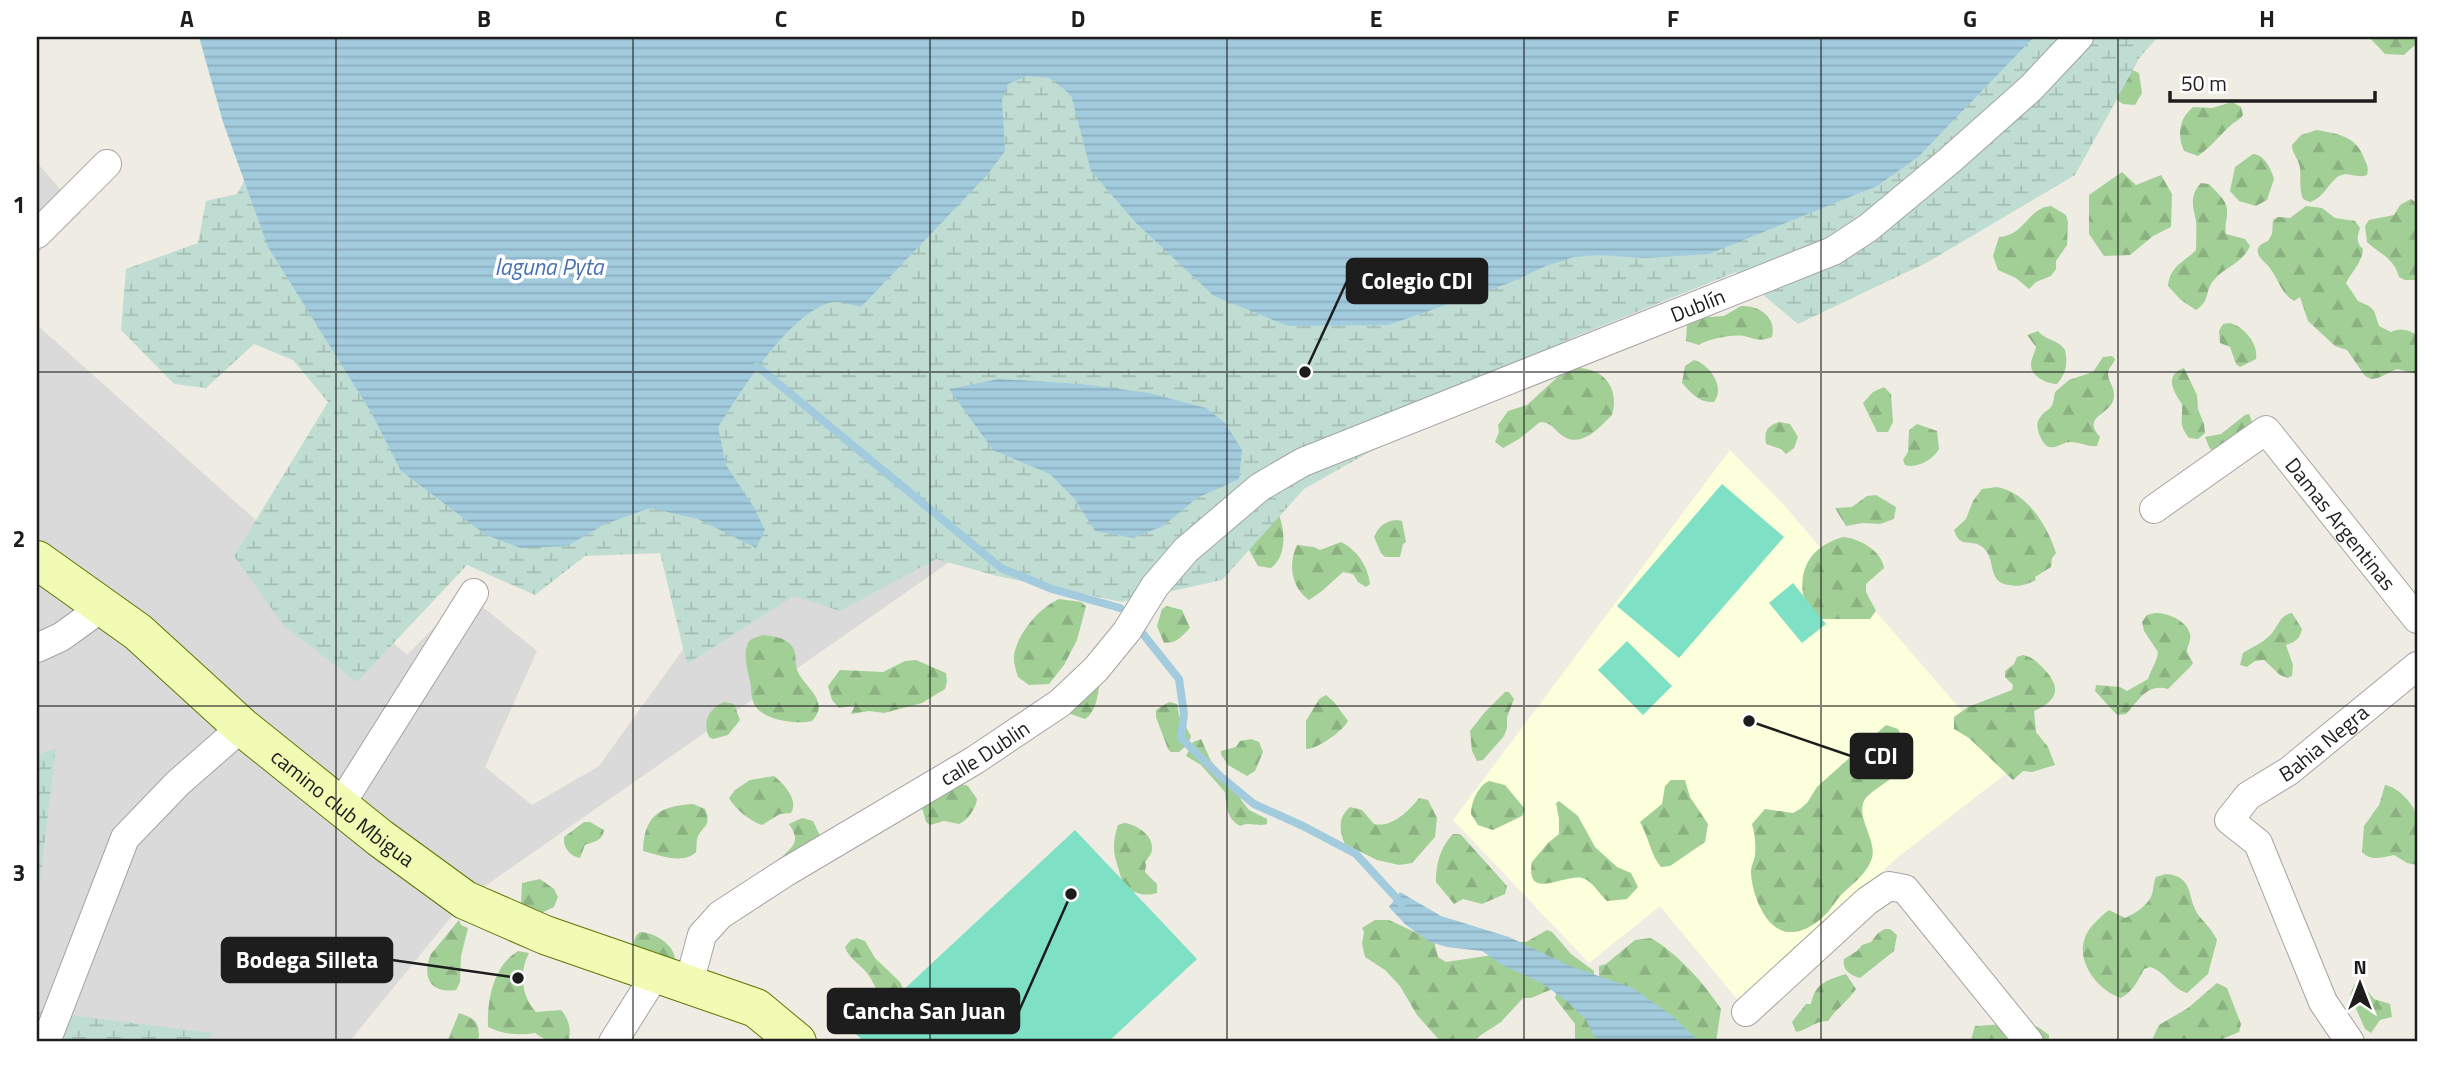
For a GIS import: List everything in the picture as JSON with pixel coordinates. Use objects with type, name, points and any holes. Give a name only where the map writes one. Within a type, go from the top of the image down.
[{"type":"main road","name":"camino club Mbigua","points":[[37,560],[138,632],[242,727],[380,838],[465,900],[545,934],[756,1007],[797,1042]]},
{"type":"street","name":"Dublín","points":[[1260,487],[1303,462],[1833,251],[1868,228],[1950,160],[2031,88],[2079,37]]},
{"type":"street","points":[[37,234],[107,164]]},
{"type":"street","name":"Damas Argentinas","points":[[2154,509],[2266,430],[2417,619]]},
{"type":"street","name":"calle Dublin","points":[[613,1042],[673,977],[702,934],[720,915],[786,872],[975,760],[1059,703],[1096,668],[1127,631],[1155,586],[1186,550],[1260,487]]},
{"type":"street","points":[[341,804],[474,593]]},
{"type":"street","points":[[37,648],[61,637],[104,607]]},
{"type":"street","name":"Bahia Negra","points":[[2350,1042],[2323,1002],[2258,843],[2229,820],[2248,796],[2290,771],[2417,666]]},
{"type":"street","points":[[46,1042],[125,838],[178,783],[242,727]]},
{"type":"street","points":[[1746,1012],[1867,901],[1889,886],[1905,889],[2029,1042]]},
{"type":"shaded area","points":[[37,163],[81,212],[37,254]]},
{"type":"shaded area","points":[[37,325],[407,655],[467,594],[537,651],[485,767],[532,805],[599,766],[756,548],[1288,326],[465,900],[349,1042],[37,1042]]},
{"type":"shaded area","points":[[1730,450],[1782,503],[2012,769],[1898,857],[1741,1004],[1660,906],[1589,963],[1453,820]]},
{"type":"green space","points":[[233,37],[2158,37],[2140,57],[2075,175],[1928,262],[1798,324],[1736,272],[1567,340],[1304,489],[1222,580],[1122,602],[997,576],[936,559],[840,611],[794,596],[687,664],[660,553],[585,556],[535,595],[467,565],[357,682],[284,626],[234,556],[328,402],[293,360],[254,344],[206,388],[174,384],[121,330],[126,269],[198,243],[206,201],[237,194],[256,160]]},
{"type":"green space","points":[[2369,37],[2414,37],[2416,44],[2404,55],[2385,54]]},
{"type":"green space","points":[[2123,66],[2139,73],[2142,93],[2135,105],[2123,104],[2117,100]]},
{"type":"green space","points":[[2232,102],[2241,107],[2243,115],[2240,119],[2198,156],[2184,151],[2180,139],[2181,127],[2188,112],[2193,107],[2212,108]]},
{"type":"green space","points":[[2317,130],[2351,141],[2361,151],[2368,170],[2367,175],[2363,176],[2339,176],[2319,197],[2310,202],[2303,199],[2300,168],[2292,145],[2301,135]]},
{"type":"green space","points":[[2253,154],[2264,159],[2274,179],[2267,200],[2256,206],[2239,201],[2230,191],[2235,167]]},
{"type":"green space","points":[[2122,172],[2136,185],[2161,175],[2172,194],[2171,227],[2153,236],[2130,255],[2104,256],[2089,234],[2089,195]]},
{"type":"green space","points":[[2201,183],[2209,184],[2225,202],[2226,234],[2245,239],[2250,246],[2238,261],[2213,281],[2206,300],[2196,310],[2181,300],[2168,286],[2174,269],[2196,250],[2193,202]]},
{"type":"green space","points":[[2411,199],[2417,203],[2417,280],[2405,280],[2399,277],[2390,261],[2367,242],[2365,226],[2369,220],[2394,215],[2400,205]]},
{"type":"green space","points":[[2051,206],[2066,215],[2067,245],[2056,261],[2056,269],[2051,276],[2036,282],[2029,289],[2016,278],[1998,270],[1993,256],[1999,237],[2015,232],[2037,211]]},
{"type":"green space","points":[[2306,206],[2322,208],[2335,218],[2355,221],[2360,228],[2358,240],[2363,249],[2362,254],[2346,283],[2358,301],[2374,311],[2379,326],[2391,332],[2404,330],[2417,335],[2417,374],[2397,369],[2378,378],[2365,376],[2347,350],[2335,346],[2308,321],[2300,297],[2294,301],[2283,291],[2260,257],[2258,248],[2268,241],[2272,234],[2273,220],[2278,217],[2290,218]]},
{"type":"green space","points":[[1741,306],[1755,308],[1765,314],[1772,324],[1772,337],[1761,340],[1727,336],[1699,345],[1686,341],[1687,325],[1695,318],[1724,316]]},
{"type":"green space","points":[[2223,324],[2240,327],[2255,347],[2256,359],[2240,367],[2236,364],[2230,347],[2220,343],[2219,331]]},
{"type":"green space","points":[[2038,331],[2065,350],[2066,368],[2057,384],[2040,378],[2031,368],[2036,347],[2027,335]]},
{"type":"green space","points":[[2112,356],[2115,359],[2108,373],[2114,396],[2110,406],[2095,421],[2095,430],[2100,437],[2097,446],[2070,442],[2054,447],[2046,446],[2037,426],[2042,415],[2051,407],[2055,392],[2069,380],[2093,372],[2103,357]]},
{"type":"green space","points":[[1694,360],[1710,371],[1717,383],[1714,402],[1700,399],[1682,383],[1685,366]]},
{"type":"green space","points":[[1580,368],[1604,377],[1612,390],[1612,415],[1601,426],[1588,436],[1574,440],[1566,438],[1549,424],[1540,422],[1503,448],[1495,442],[1499,432],[1498,425],[1508,411],[1527,405],[1562,373]]},
{"type":"green space","points":[[2184,368],[2197,395],[2198,409],[2204,424],[2205,433],[2198,439],[2189,438],[2183,429],[2182,404],[2172,384],[2174,375]]},
{"type":"green space","points":[[1884,387],[1891,394],[1893,422],[1888,432],[1877,432],[1863,403],[1873,392]]},
{"type":"green space","points":[[2249,414],[2253,424],[2220,452],[2210,449],[2205,437],[2221,434]]},
{"type":"green space","points":[[1779,422],[1790,424],[1798,437],[1794,448],[1786,454],[1781,449],[1766,444],[1767,430]]},
{"type":"green space","points":[[1917,424],[1937,431],[1939,449],[1924,463],[1909,466],[1905,465],[1903,460],[1908,452],[1909,430]]},
{"type":"green space","points":[[1722,484],[1784,537],[1679,658],[1617,606]]},
{"type":"green space","points":[[1997,487],[2008,490],[2027,503],[2048,532],[2056,553],[2051,567],[2035,577],[2036,580],[2026,584],[2016,586],[2002,583],[1994,574],[1986,551],[1977,544],[1962,542],[1954,530],[1966,519],[1973,501],[1982,489]]},
{"type":"green space","points":[[1876,495],[1896,507],[1894,519],[1880,524],[1846,526],[1835,508],[1852,507],[1867,496]]},
{"type":"green space","points":[[1277,510],[1283,533],[1280,556],[1271,568],[1258,566],[1249,550]]},
{"type":"green space","points":[[1402,521],[1406,542],[1400,557],[1385,557],[1374,537],[1383,525]]},
{"type":"green space","points":[[1843,537],[1869,546],[1882,562],[1884,568],[1866,584],[1866,592],[1876,611],[1870,619],[1815,619],[1803,594],[1802,583],[1807,565],[1811,557],[1824,545]]},
{"type":"green space","points":[[1341,542],[1361,559],[1370,584],[1366,587],[1358,582],[1353,574],[1343,572],[1309,600],[1298,589],[1293,575],[1297,545],[1320,550]]},
{"type":"green space","points":[[1793,583],[1826,624],[1802,643],[1769,603]]},
{"type":"green space","points":[[1059,599],[1081,602],[1086,606],[1077,640],[1064,665],[1049,684],[1029,685],[1018,677],[1014,660],[1016,647],[1030,622],[1044,608]]},
{"type":"green space","points":[[1167,606],[1182,610],[1190,628],[1176,641],[1164,643],[1157,626],[1162,609]]},
{"type":"green space","points":[[2155,613],[2171,616],[2185,625],[2190,636],[2187,652],[2193,663],[2168,689],[2154,688],[2140,698],[2126,714],[2117,715],[2095,691],[2096,685],[2120,687],[2127,691],[2148,679],[2158,652],[2144,631],[2142,622],[2147,615]]},
{"type":"green space","points":[[2292,613],[2302,629],[2297,640],[2286,645],[2293,665],[2292,676],[2288,678],[2280,675],[2264,660],[2255,661],[2247,667],[2240,665],[2243,653],[2266,639],[2282,618]]},
{"type":"green space","points":[[762,635],[780,638],[792,646],[799,674],[818,702],[819,708],[812,721],[791,722],[774,718],[760,711],[754,704],[746,652],[749,641]]},
{"type":"green space","points":[[1627,641],[1672,686],[1643,715],[1598,670]]},
{"type":"green space","points":[[2023,655],[2032,658],[2042,667],[2055,687],[2053,698],[2034,711],[2036,732],[2048,747],[2055,765],[2032,772],[2023,771],[2013,780],[1969,738],[1954,729],[1954,717],[1968,707],[2012,690],[2013,685],[2005,677],[2005,671],[2014,664],[2017,657]]},
{"type":"green space","points":[[916,660],[946,673],[945,689],[922,703],[884,713],[869,711],[851,714],[855,705],[839,708],[832,700],[828,686],[840,670],[883,672],[905,661]]},
{"type":"green space","points":[[1100,683],[1094,708],[1089,716],[1085,719],[1065,712]]},
{"type":"green space","points":[[1505,692],[1509,692],[1514,699],[1504,736],[1483,760],[1477,761],[1472,751],[1470,731]]},
{"type":"green space","points":[[1326,695],[1348,721],[1329,739],[1306,749],[1306,721],[1319,699]]},
{"type":"green space","points":[[724,702],[734,704],[740,720],[728,735],[713,739],[707,731],[708,716]]},
{"type":"green space","points":[[1169,702],[1177,704],[1179,716],[1191,736],[1188,744],[1179,752],[1171,752],[1168,749],[1156,717],[1156,710]]},
{"type":"green space","points":[[1886,725],[1898,729],[1908,757],[1903,769],[1864,801],[1863,815],[1873,851],[1870,864],[1816,923],[1795,932],[1780,930],[1768,920],[1760,908],[1751,878],[1755,856],[1752,824],[1765,809],[1793,813],[1800,809],[1817,787]]},
{"type":"green space","points":[[1201,739],[1211,761],[1242,801],[1249,810],[1267,819],[1267,824],[1240,826],[1232,819],[1225,792],[1201,765],[1186,756],[1193,742]]},
{"type":"green space","points":[[1251,739],[1259,742],[1263,752],[1255,771],[1247,776],[1228,765],[1221,751],[1236,747],[1240,741]]},
{"type":"green space","points":[[56,748],[37,906],[37,755]]},
{"type":"green space","points":[[774,776],[792,798],[793,808],[791,813],[780,814],[762,825],[743,814],[729,798],[735,790],[750,780]]},
{"type":"green space","points":[[1671,780],[1685,780],[1690,797],[1708,824],[1705,842],[1670,866],[1661,867],[1640,822],[1662,804],[1665,786]]},
{"type":"green space","points":[[1489,781],[1505,785],[1525,809],[1522,816],[1493,830],[1478,825],[1471,814],[1476,795]]},
{"type":"green space","points":[[960,784],[968,786],[977,799],[968,817],[959,824],[944,821],[930,825],[926,822],[921,804],[931,797],[937,799],[948,788]]},
{"type":"green space","points":[[2385,785],[2400,793],[2409,802],[2417,817],[2417,865],[2407,863],[2394,855],[2373,858],[2362,852],[2364,826],[2379,805]]},
{"type":"green space","points":[[1419,798],[1428,800],[1437,818],[1435,837],[1412,863],[1399,865],[1377,860],[1345,844],[1341,824],[1343,815],[1350,807],[1362,810],[1374,824],[1381,825],[1400,817]]},
{"type":"green space","points":[[1559,801],[1578,816],[1595,847],[1617,867],[1631,873],[1638,887],[1627,899],[1607,901],[1592,884],[1582,878],[1548,884],[1534,881],[1531,874],[1532,862],[1559,834],[1556,803]]},
{"type":"green space","points":[[693,804],[705,809],[708,820],[699,835],[696,852],[691,856],[678,858],[643,851],[646,829],[656,815],[671,807]]},
{"type":"green space","points":[[802,818],[813,821],[823,842],[817,870],[803,876],[782,867],[780,859],[794,843],[795,835],[789,824]]},
{"type":"green space","points":[[584,822],[590,822],[604,830],[599,839],[585,845],[580,858],[568,851],[564,837]]},
{"type":"green space","points":[[1124,823],[1142,830],[1151,842],[1152,851],[1145,862],[1145,872],[1157,884],[1157,893],[1139,894],[1123,885],[1114,843],[1118,825]]},
{"type":"green space","points":[[1075,830],[1197,959],[1108,1042],[864,1042],[856,1034]]},
{"type":"green space","points":[[1453,834],[1460,834],[1507,886],[1505,894],[1482,904],[1463,899],[1454,904],[1436,882],[1440,856]]},
{"type":"green space","points":[[2166,874],[2186,883],[2195,909],[2217,940],[2208,974],[2187,993],[2150,967],[2144,969],[2132,989],[2125,995],[2121,998],[2113,995],[2098,983],[2087,968],[2083,950],[2086,936],[2109,910],[2125,918],[2141,909],[2153,892],[2156,877]]},
{"type":"green space","points":[[540,879],[554,889],[558,897],[554,907],[539,914],[521,905],[522,883]]},
{"type":"green space","points":[[459,920],[461,925],[468,928],[461,956],[460,982],[456,990],[447,991],[430,982],[428,962],[431,954]]},
{"type":"green space","points":[[1375,920],[1389,920],[1434,941],[1438,957],[1446,962],[1493,955],[1551,986],[1550,990],[1531,998],[1523,998],[1501,1022],[1473,1042],[1441,1042],[1417,1015],[1400,986],[1385,970],[1365,957],[1362,928]]},
{"type":"green space","points":[[1885,929],[1890,929],[1897,935],[1894,951],[1860,978],[1848,972],[1844,959],[1862,945],[1871,942]]},
{"type":"green space","points":[[1547,930],[1552,932],[1571,954],[1594,971],[1594,978],[1518,942],[1526,942]]},
{"type":"green space","points":[[640,932],[652,934],[664,941],[672,950],[675,961],[633,945]]},
{"type":"green space","points":[[857,938],[865,941],[875,958],[900,982],[906,995],[891,1004],[883,999],[867,973],[845,947]]},
{"type":"green space","points":[[1651,938],[1690,970],[1721,1009],[1716,1042],[1686,1042],[1611,988],[1599,976],[1599,966],[1606,964],[1635,940]]},
{"type":"green space","points":[[518,951],[529,953],[523,976],[527,999],[536,1012],[561,1010],[569,1025],[568,1042],[549,1042],[535,1033],[511,1034],[488,1027],[493,985],[503,966]]},
{"type":"green space","points":[[1846,974],[1856,989],[1828,1021],[1796,1032],[1792,1022],[1806,1004],[1811,1004],[1815,991],[1828,981]]},
{"type":"green space","points":[[2360,982],[2374,999],[2390,1004],[2392,1017],[2380,1020],[2371,1033],[2365,1029],[2350,995],[2354,985]]},
{"type":"green space","points":[[2217,983],[2227,988],[2241,1024],[2239,1032],[2215,1042],[2151,1042],[2159,1025],[2188,1008]]},
{"type":"green space","points":[[1558,988],[1630,1042],[1575,1042],[1575,1024],[1555,998]]},
{"type":"green space","points":[[37,1011],[213,1033],[207,1042],[37,1042]]},
{"type":"green space","points":[[459,1013],[476,1023],[479,1037],[474,1042],[447,1042]]},
{"type":"green space","points":[[2024,1023],[2038,1027],[2049,1035],[2049,1042],[1971,1040],[1975,1026]]},
{"type":"water","name":"laguna Pyta","points":[[199,37],[2034,37],[1918,157],[1877,186],[1709,254],[1645,258],[1599,255],[1574,257],[1509,283],[1388,325],[1288,326],[1214,296],[1136,223],[1091,171],[1071,95],[1050,78],[1027,76],[1008,84],[1002,100],[1005,151],[988,174],[861,307],[832,302],[797,323],[766,356],[718,427],[726,465],[765,530],[756,548],[698,519],[650,508],[605,524],[567,546],[521,548],[486,535],[401,471],[371,412],[268,247],[223,122]]},
{"type":"water","points":[[999,379],[1081,384],[1149,393],[1206,408],[1225,423],[1242,450],[1239,479],[1197,498],[1163,526],[1133,538],[1095,531],[1074,498],[1050,474],[993,450],[949,389]]},
{"type":"water","points":[[1400,892],[1441,916],[1509,937],[1570,966],[1633,988],[1671,1015],[1700,1042],[1601,1042],[1594,1036],[1586,1020],[1569,1003],[1542,983],[1504,966],[1482,951],[1430,942],[1406,925],[1389,907]]},
{"type":"waterway","points":[[757,366],[1001,568],[1052,589],[1120,608]]},
{"type":"waterway","points":[[1139,629],[1179,679],[1184,714],[1181,738],[1254,804],[1356,854],[1402,904]]},
{"type":"place","name":"Colegio CDI","points":[[1305,372]]},
{"type":"place","name":"CDI","points":[[1749,721]]},
{"type":"place","name":"Cancha San Juan","points":[[1071,894]]},
{"type":"place","name":"Bodega Silleta","points":[[518,978]]}]
